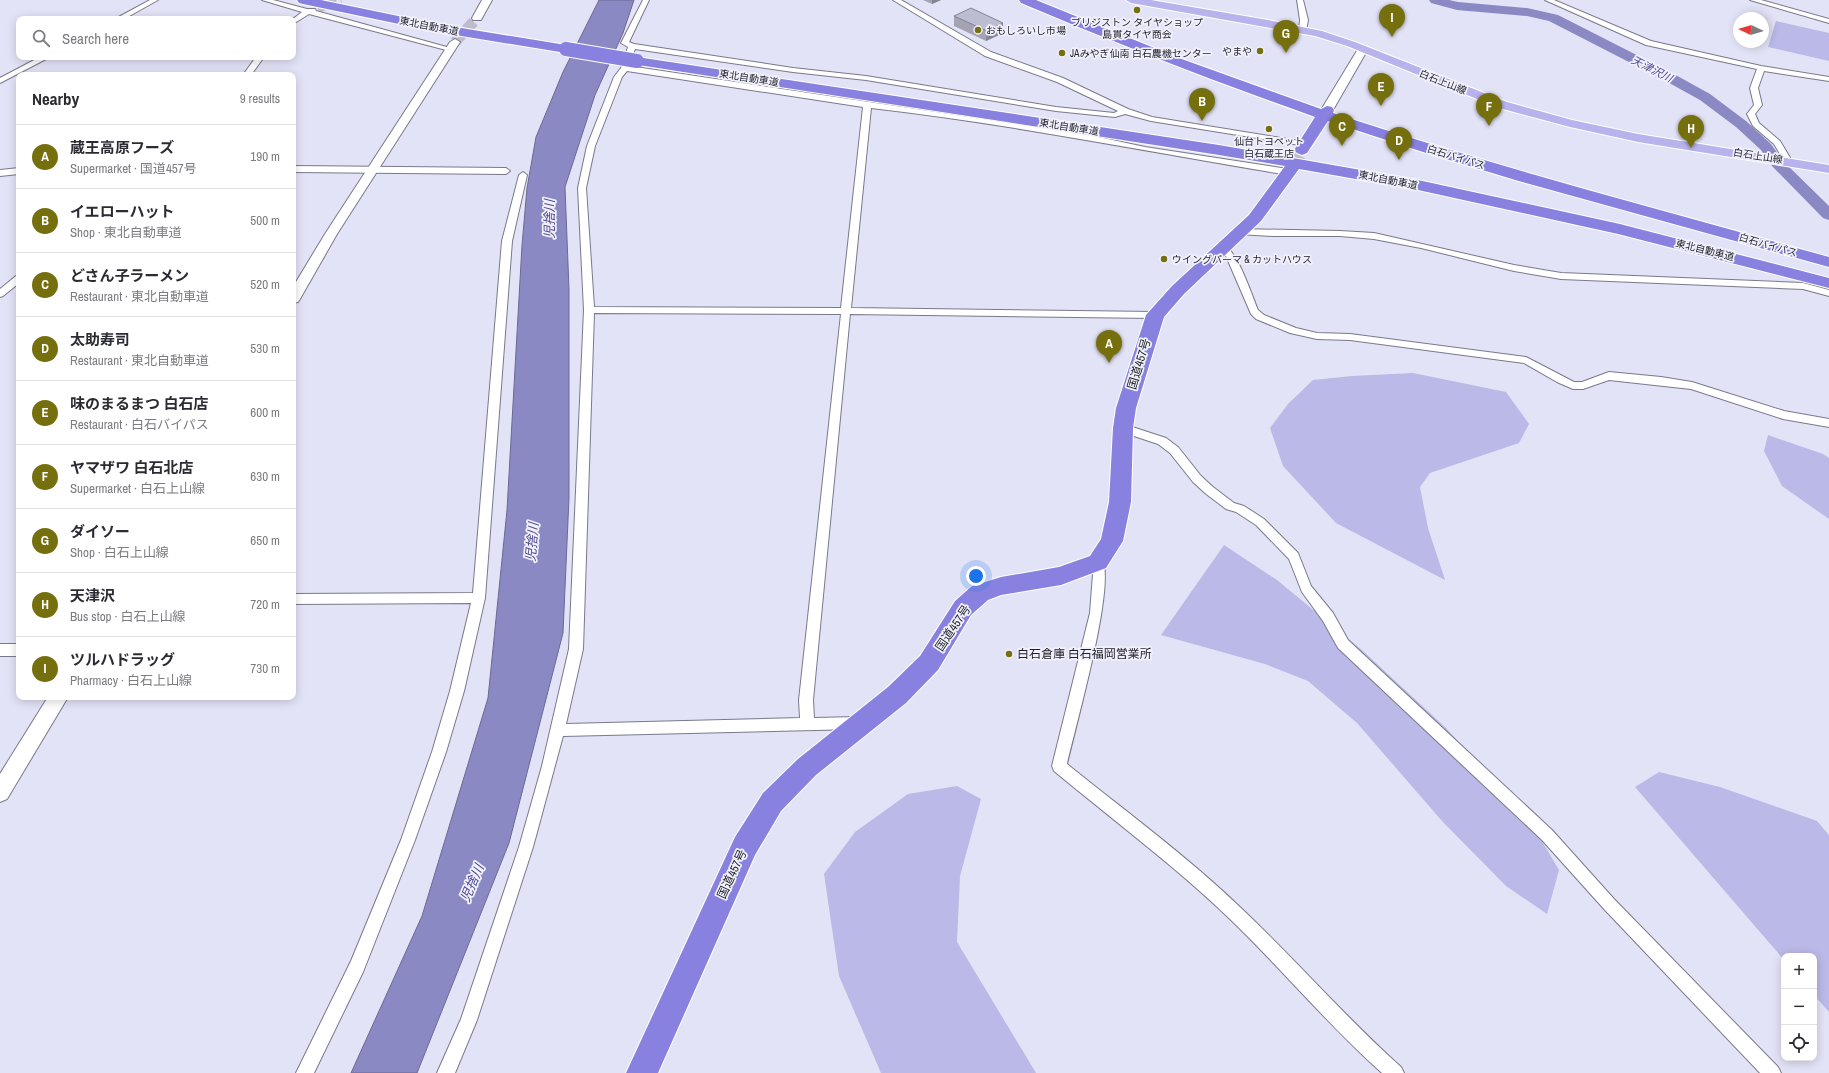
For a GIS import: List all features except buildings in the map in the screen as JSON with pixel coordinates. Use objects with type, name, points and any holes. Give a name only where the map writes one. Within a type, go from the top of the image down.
[{"type":"highway","name":"東北自動車道","points":[[338,0],[569,47]]},
{"type":"highway","name":"白石バイパス","points":[[1025,0],[1178,63],[1326,112],[1571,185],[1829,255]]},
{"type":"highway","name":"白石バイパス","points":[[1040,0],[1176,56],[1427,148],[1549,185],[1829,262]]},
{"type":"highway","name":"東北自動車道","points":[[305,6],[1219,150],[1404,182],[1620,229],[1829,283]]},
{"type":"highway","name":"東北自動車道","points":[[634,57],[1222,142],[1370,167],[1619,220],[1829,274]]},
{"type":"highway","name":"国道457号","points":[[642,1073],[745,846],[772,802],[807,766],[897,695],[930,663],[963,608],[980,593],[1001,586],[1062,576],[1098,562],[1112,541],[1120,502],[1123,428],[1126,408],[1155,315],[1178,290],[1255,218],[1297,158],[1326,112]]},
{"type":"main road","name":"白石上山線","points":[[1131,0],[1303,29],[1363,49],[1488,99],[1541,116],[1638,138],[1829,169]]},
{"type":"street","points":[[125,16],[155,0]]},
{"type":"street","points":[[265,0],[318,9]]},
{"type":"street","points":[[477,18],[487,0]]},
{"type":"street","points":[[646,0],[625,43],[634,57],[800,94],[1089,137],[1145,149],[1297,158]]},
{"type":"street","points":[[896,0],[988,54],[1060,80],[1125,111],[1297,158]]},
{"type":"street","points":[[1300,0],[1304,20],[1303,29]]},
{"type":"street","points":[[1548,0],[1649,43],[1761,68],[1829,79]]},
{"type":"street","points":[[1754,0],[1829,21]]},
{"type":"street","points":[[296,18],[305,6]]},
{"type":"street","points":[[296,294],[372,170],[453,45],[305,6]]},
{"type":"street","points":[[1326,112],[1363,49]]},
{"type":"street","points":[[634,57],[793,70],[866,78],[1056,109],[1115,115],[1125,111]]},
{"type":"street","points":[[446,1073],[469,1020],[526,847],[549,766],[556,730],[576,649],[589,310],[583,215],[583,182],[591,146],[618,77],[634,57]]},
{"type":"street","points":[[17,72],[40,60]]},
{"type":"street","points":[[249,72],[258,60]]},
{"type":"street","points":[[1761,68],[1754,88],[1758,105],[1751,114],[1756,124],[1777,143],[1784,161]]},
{"type":"street","points":[[0,81],[16,73]]},
{"type":"street","points":[[807,724],[806,700],[867,105]]},
{"type":"street","points":[[296,169],[506,171]]},
{"type":"street","points":[[0,173],[16,171]]},
{"type":"street","points":[[305,1073],[357,966],[408,840],[439,752],[457,690],[479,598],[507,241],[523,175]]},
{"type":"street","points":[[1240,232],[1261,234],[1341,233],[1374,236],[1532,273],[1561,276],[1803,286],[1829,293]]},
{"type":"street","points":[[1223,248],[1230,255],[1254,312],[1260,317],[1294,331],[1317,336],[1350,337],[1526,360],[1541,366],[1563,382],[1573,386],[1582,386],[1601,377],[1609,376],[1670,382],[1701,389],[1783,415],[1829,423]]},
{"type":"street","points":[[0,294],[16,281]]},
{"type":"street","points":[[589,310],[845,311],[1155,315]]},
{"type":"street","points":[[1123,428],[1162,441],[1174,450],[1197,479],[1209,490],[1230,506],[1240,509],[1260,522],[1294,556],[1306,588],[1328,617],[1342,644],[1547,835],[1609,904],[1772,1073]]},
{"type":"street","points":[[1098,562],[1099,574],[1096,613],[1059,766],[1110,809],[1165,851],[1236,914],[1339,1022],[1395,1073]]},
{"type":"street","points":[[296,599],[479,598]]},
{"type":"street","points":[[0,650],[16,650]]},
{"type":"street","points":[[0,792],[56,700]]},
{"type":"street","points":[[556,730],[863,723]]},
{"type":"shaded area","points":[[1776,21],[1829,33],[1829,61],[1769,47]]},
{"type":"shaded area","points":[[1413,373],[1506,392],[1529,424],[1519,443],[1430,473],[1420,487],[1428,528],[1445,580],[1336,523],[1283,466],[1270,428],[1288,404],[1313,380],[1352,376]]},
{"type":"shaded area","points":[[1768,435],[1823,454],[1829,458],[1829,519],[1782,486],[1764,451]]},
{"type":"shaded area","points":[[1224,545],[1277,580],[1363,651],[1446,728],[1530,821],[1559,870],[1547,914],[1506,886],[1442,821],[1357,723],[1308,681],[1265,664],[1161,635]]},
{"type":"shaded area","points":[[1659,772],[1720,787],[1817,821],[1829,835],[1829,1012],[1817,998],[1817,953],[1781,953],[1781,957],[1635,787]]},
{"type":"shaded area","points":[[957,786],[981,799],[960,876],[957,942],[1036,1073],[881,1073],[839,976],[824,874],[855,832],[908,794]]},
{"type":"water","name":"児捨川","points":[[599,0],[634,0],[623,33],[595,95],[565,187],[569,289],[569,498],[563,633],[509,843],[417,1073],[351,1073],[422,916],[488,698],[507,510],[522,245],[527,188],[536,137],[563,72]]},
{"type":"waterway","name":"天津沢川","points":[[1435,0],[1457,6],[1527,12],[1553,18],[1667,76],[1705,97],[1741,124],[1766,147],[1777,163],[1829,215]]},
{"type":"tunnel","points":[[318,9],[341,0]]},
{"type":"tunnel","points":[[455,42],[477,18]]},
{"type":"tunnel","points":[[1292,167],[1302,150]]},
{"type":"place","name":"ブリジストン タイヤショップ 島貫タイヤ商会","points":[[1137,10]]},
{"type":"place","name":"おもしろいし市場","points":[[978,30]]},
{"type":"place","name":"ツルハドラッグ","points":[[1392,37]]},
{"type":"place","name":"やまや","points":[[1260,51]]},
{"type":"place","name":"JAみやぎ仙南 白石農機センター","points":[[1062,53]]},
{"type":"place","name":"ダイソー","points":[[1286,53]]},
{"type":"place","name":"味のまるまつ 白石店","points":[[1381,106]]},
{"type":"place","name":"イエローハット","points":[[1202,121]]},
{"type":"place","name":"ヤマザワ 白石北店","points":[[1489,126]]},
{"type":"place","name":"仙台トヨペット 白石蔵王店","points":[[1269,129]]},
{"type":"place","name":"どさん子ラーメン","points":[[1342,146]]},
{"type":"place","name":"天津沢","points":[[1691,148]]},
{"type":"place","name":"太助寿司","points":[[1399,160]]},
{"type":"place","name":"ウイングパーマ & カットハウス","points":[[1164,259]]},
{"type":"place","name":"蔵王高原フーズ","points":[[1109,363]]},
{"type":"place","name":"白石倉庫 白石福岡営業所","points":[[1009,654]]}]
